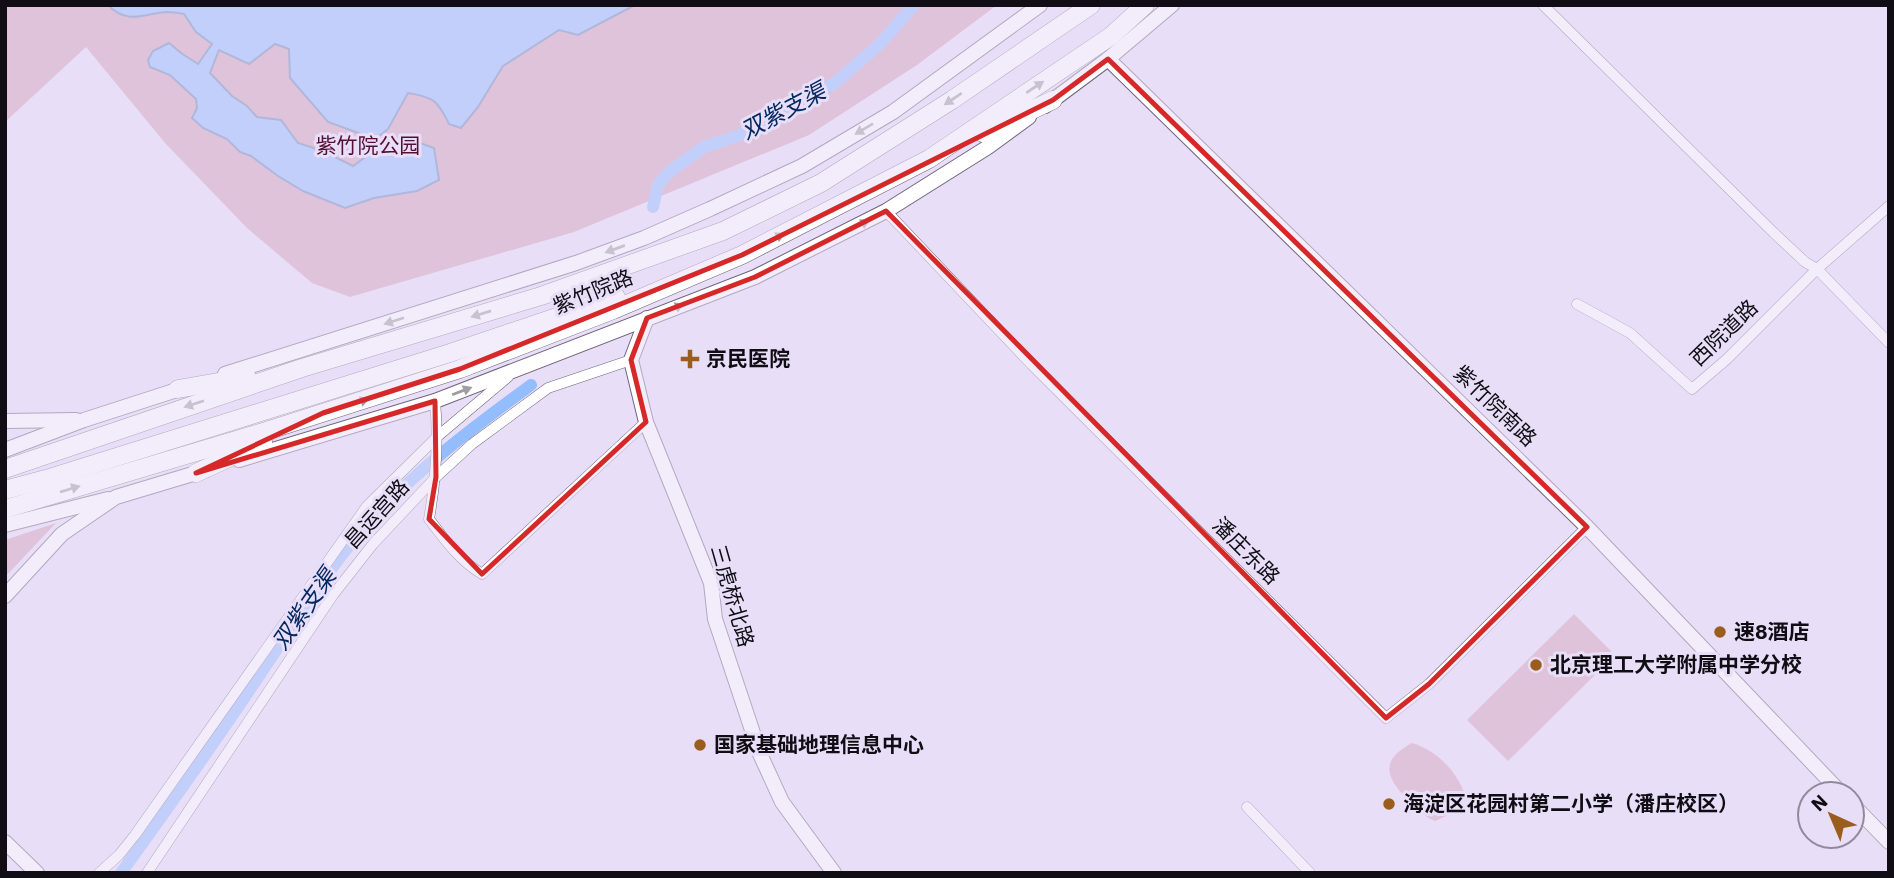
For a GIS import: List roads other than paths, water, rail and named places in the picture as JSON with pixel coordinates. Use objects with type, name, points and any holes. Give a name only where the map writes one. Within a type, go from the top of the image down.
[{"type":"highway","name":"紫竹院路","points":[[5,469],[302,368],[541,296],[723,231],[821,183],[952,100],[1090,5]]},
{"type":"highway","name":"紫竹院路","points":[[5,509],[460,369],[613,310],[742,255],[929,159],[1111,36],[1145,5]]},
{"type":"highway","points":[[1111,36],[1159,5]]},
{"type":"highway","points":[[929,159],[1054,100]]},
{"type":"highway","points":[[5,489],[447,344],[653,268],[723,231]]},
{"type":"highway","points":[[5,481],[44,474],[450,353],[684,272],[742,255]]},
{"type":"highway","points":[[178,389],[302,368]]},
{"type":"highway","points":[[196,473],[323,413]]},
{"type":"street","name":"紫竹院路","points":[[5,450],[178,389],[576,263],[644,238],[802,166],[893,112],[1040,5]]},
{"type":"street","points":[[5,524],[116,497],[435,401],[755,277],[886,211],[988,146],[1108,59],[1172,5]]},
{"type":"street","points":[[1543,5],[1774,233],[1817,269],[1889,343]]},
{"type":"street","name":"紫竹院南路","points":[[1108,59],[1587,527],[1829,780]]},
{"type":"street","name":"西院道路","points":[[1577,304],[1630,333],[1692,389],[1727,359],[1817,269],[1889,206]]},
{"type":"street","name":"潘庄东路","points":[[886,211],[1031,363],[1386,718],[1429,684],[1587,527]]},
{"type":"street","points":[[631,360],[647,318]]},
{"type":"street","name":"三虎桥北路","points":[[631,360],[646,422],[711,583],[715,619],[760,754],[782,802],[834,873]]},
{"type":"street","name":"昌运宫路","points":[[147,873],[333,595],[373,544],[436,477],[472,444],[548,388],[631,360]]},
{"type":"street","points":[[99,873],[119,855],[135,835],[367,506],[438,436],[517,369]]},
{"type":"street","points":[[435,401],[438,436],[436,477],[429,519],[447,543],[473,569],[482,574],[646,422]]},
{"type":"street","points":[[5,421],[84,421]]},
{"type":"street","points":[[5,596],[62,534],[116,497]]},
{"type":"street","points":[[1247,807],[1310,873]]},
{"type":"street","points":[[1866,818],[1889,842]]},
{"type":"street","points":[[5,842],[37,873]]},
{"type":"water","points":[[108,5],[635,5],[578,35],[559,30],[503,66],[478,107],[461,128],[449,124],[434,101],[408,93],[388,129],[375,139],[328,122],[290,78],[289,49],[275,44],[249,64],[219,50],[210,73],[257,117],[281,120],[298,143],[323,151],[353,166],[379,147],[404,156],[417,142],[434,148],[439,180],[417,191],[374,198],[345,208],[303,191],[251,156],[240,152],[227,139],[203,128],[192,118],[197,108],[196,99],[170,75],[150,67],[148,60],[153,51],[169,43],[198,64],[212,44],[196,32],[184,14],[167,12],[130,17]]},
{"type":"waterway","name":"双紫支渠","points":[[653,207],[658,185],[669,172],[704,147],[755,130],[835,83],[880,44],[914,5]]},
{"type":"waterway","name":"双紫支渠","points":[[121,873],[317,589],[358,535],[391,499],[429,464],[531,385]]},
{"type":"place","name":"京民医院","points":[[690,359]]},
{"type":"place","name":"速8酒店","points":[[1720,632]]},
{"type":"place","name":"北京理工大学附属中学分校","points":[[1536,665]]},
{"type":"place","name":"国家基础地理信息中心","points":[[700,745]]},
{"type":"place","name":"海淀区花园村第二小学（潘庄校区）","points":[[1389,804]]},
{"type":"park label","name":"紫竹院公园","points":[[368,146]]}]
